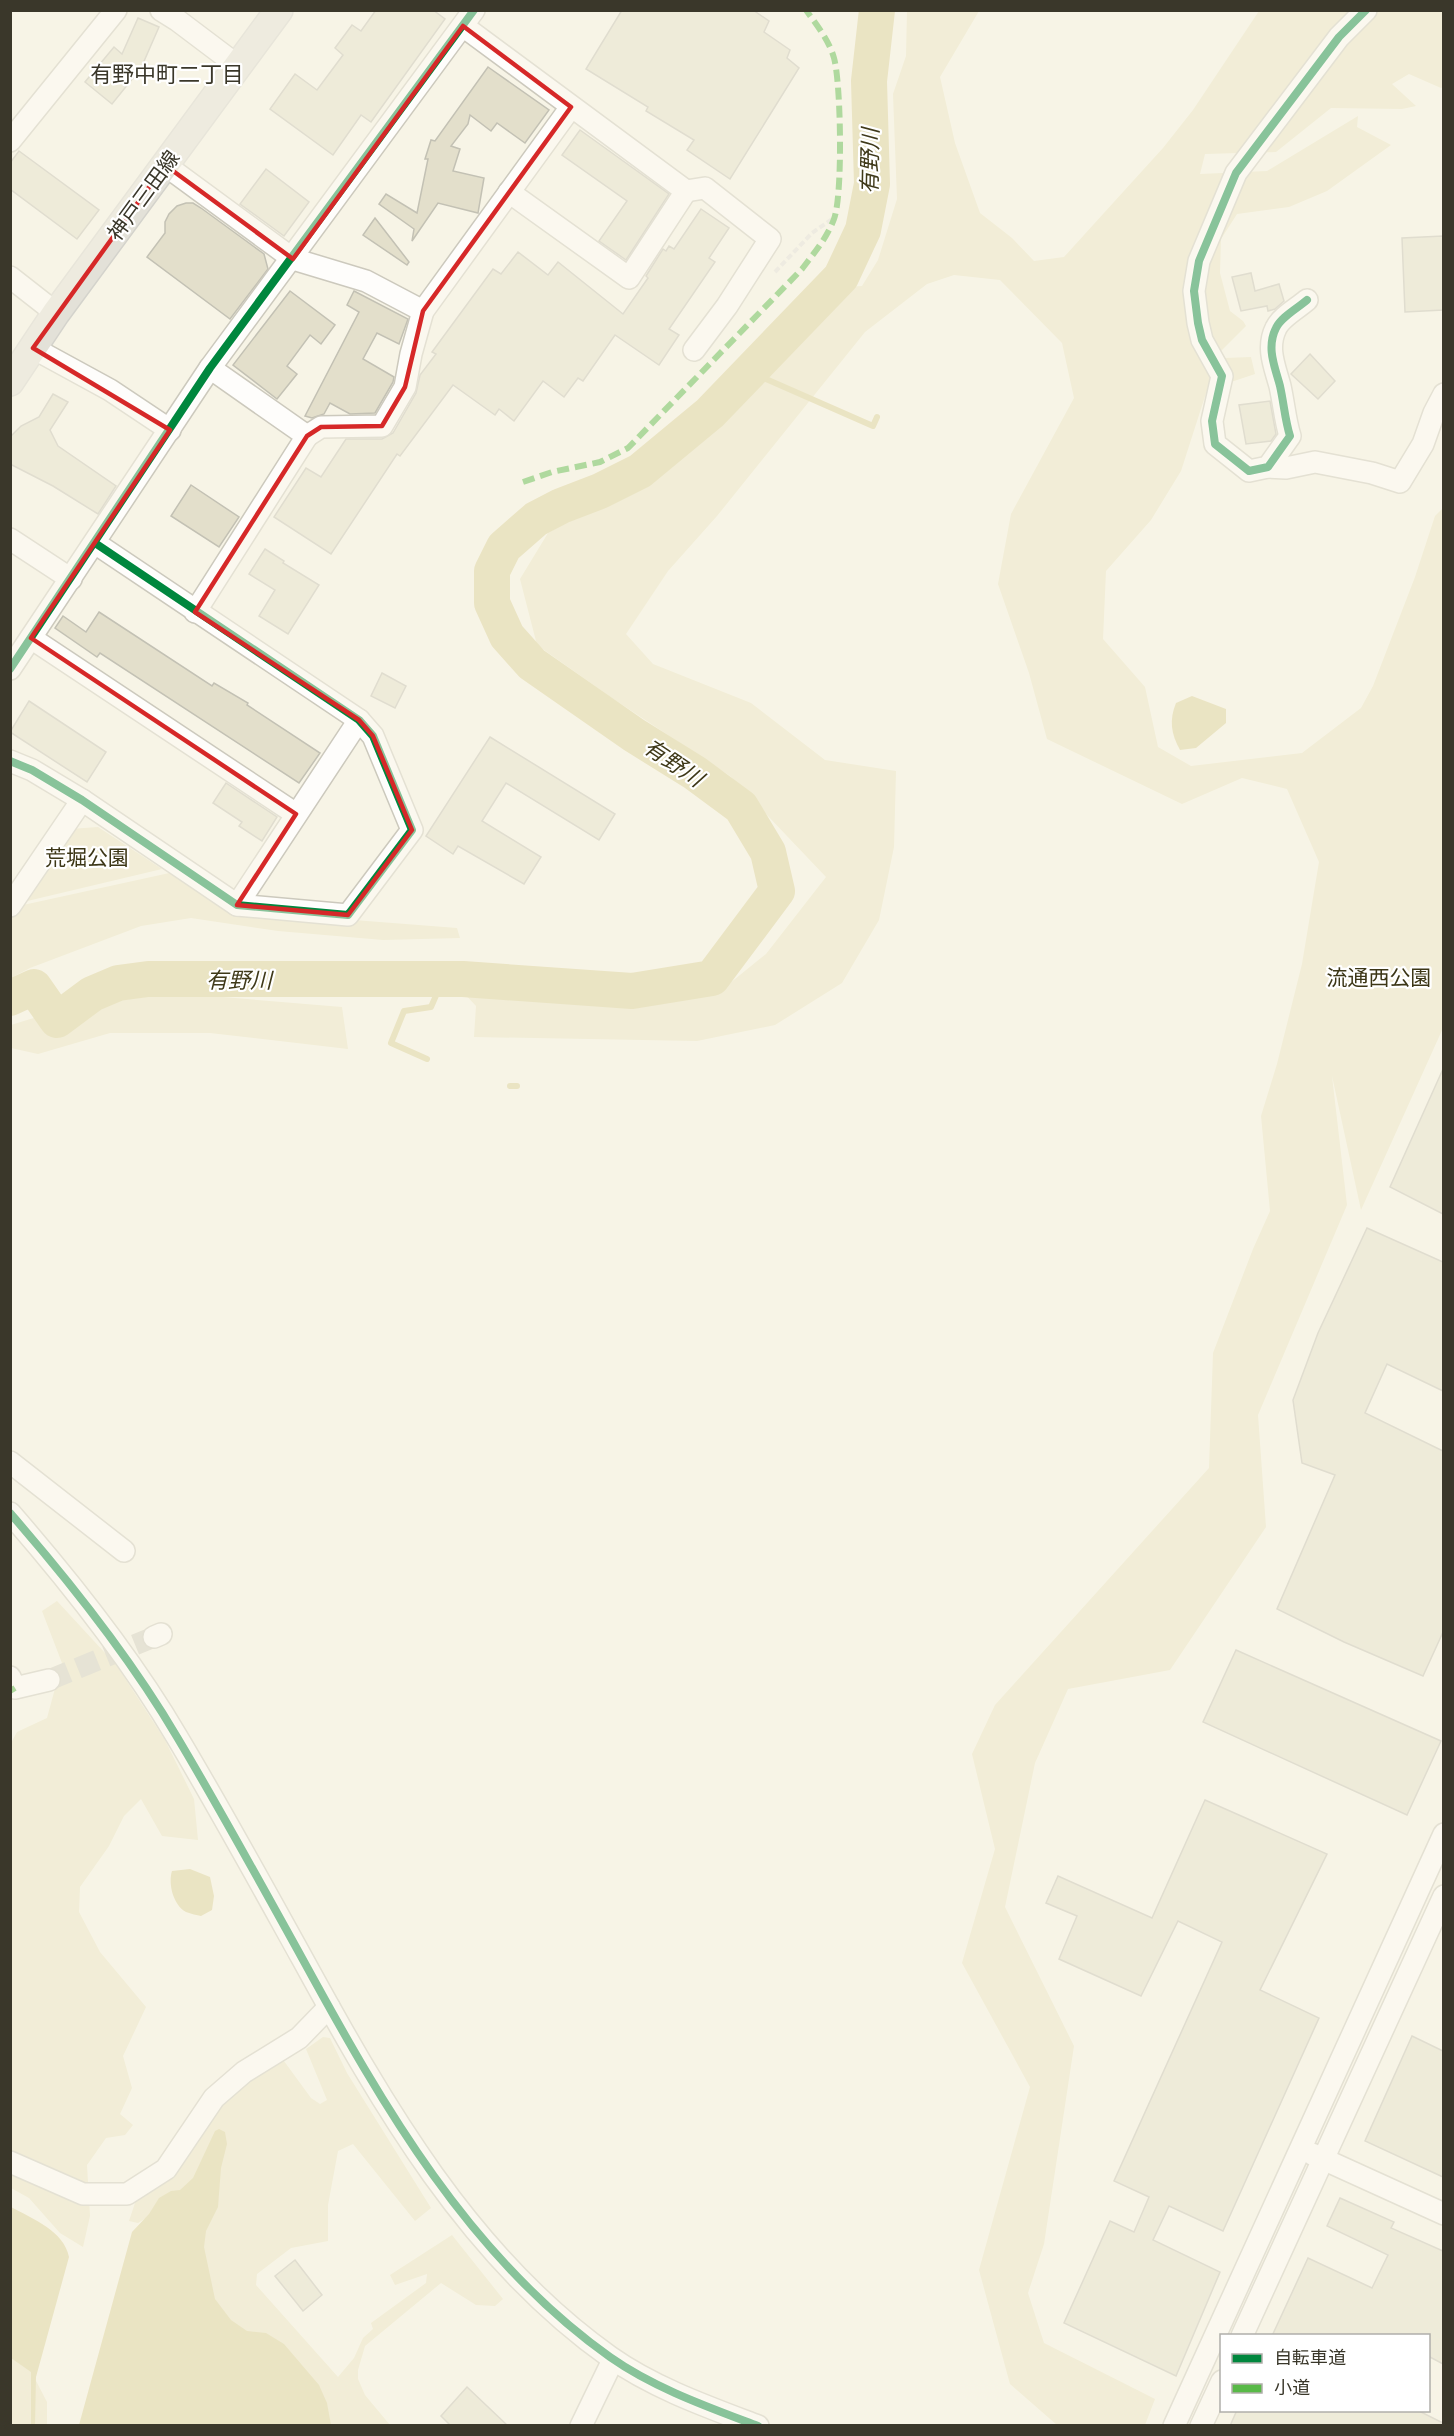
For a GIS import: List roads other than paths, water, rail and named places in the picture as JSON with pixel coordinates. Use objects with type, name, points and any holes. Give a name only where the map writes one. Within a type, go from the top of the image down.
[{"type":"main road","name":"神戸三田線","points":[[10,382],[56,313],[279,10]]},
{"type":"street","points":[[10,141],[116,10]]},
{"type":"street","points":[[161,10],[238,66]]},
{"type":"street","points":[[1366,10],[1339,37],[1236,173],[1199,261],[1194,291],[1198,323],[1202,340],[1222,376],[1212,420],[1215,444],[1249,471],[1268,467],[1286,468],[1315,462],[1372,473],[1400,482],[1423,444],[1443,393]]},
{"type":"street","points":[[10,669],[210,368],[468,18],[571,107],[686,191],[705,188],[770,239],[727,306],[694,350]]},
{"type":"street","points":[[195,612],[308,436],[321,427],[382,426],[405,387],[423,311],[571,107]]},
{"type":"street","points":[[165,165],[293,258],[366,281],[423,311]]},
{"type":"street","points":[[509,192],[630,278],[686,191]]},
{"type":"street","points":[[10,277],[56,313]]},
{"type":"street","points":[[1268,467],[1290,436],[1273,366],[1271,346],[1276,326],[1307,300]]},
{"type":"street","points":[[33,348],[110,390],[170,430]]},
{"type":"street","points":[[210,368],[308,436]]},
{"type":"street","points":[[10,539],[71,579]]},
{"type":"street","points":[[10,761],[32,770],[82,800],[237,905],[348,915],[412,830],[373,736],[359,720],[95,543]]},
{"type":"street","points":[[32,638],[296,814]]},
{"type":"street","points":[[237,905],[359,720]]},
{"type":"street","points":[[10,906],[82,800]]},
{"type":"street","points":[[10,1462],[124,1551]]},
{"type":"street","points":[[10,1514],[86,1607],[153,1698],[212,1797],[329,2007],[413,2149],[482,2238],[536,2296],[562,2320],[614,2360],[687,2397],[758,2426]]},
{"type":"street","points":[[10,1677],[15,1688],[49,1680]]},
{"type":"street","points":[[1174,2426],[1443,1834]]},
{"type":"street","points":[[1243,2334],[1443,1896]]},
{"type":"street","points":[[10,2162],[82,2194],[127,2194],[166,2169],[214,2098],[244,2072],[299,2038],[329,2007]]},
{"type":"street","points":[[1301,2149],[1443,2214]]},
{"type":"street","points":[[581,2426],[614,2360]]},
{"type":"street","points":[[1201,2426],[1220,2383]]},
{"type":"waterway","name":"有野川","points":[[10,998],[34,987],[57,1020],[92,994],[118,983],[148,979],[463,979],[632,991],[712,978],[777,891],[768,852],[741,807],[695,773],[634,735],[532,664],[507,636],[492,603],[492,571],[504,547],[536,519],[640,471],[710,413],[841,277],[863,230],[872,184],[869,81],[877,10]]},
{"type":"waterway","points":[[750,372],[873,426],[877,417]]},
{"type":"waterway","points":[[427,1059],[391,1043],[404,1011],[431,1007],[438,991],[438,980]]},
{"type":"waterway","points":[[510,1086],[517,1086]]},
{"type":"tunnel","points":[[49,1680],[154,1637]]},
{"type":"district","name":"有野中町二丁目","points":[[167,73]]},
{"type":"park label","name":"荒堀公園","points":[[87,857]]},
{"type":"park label","name":"流通西公園","points":[[1379,977]]}]
